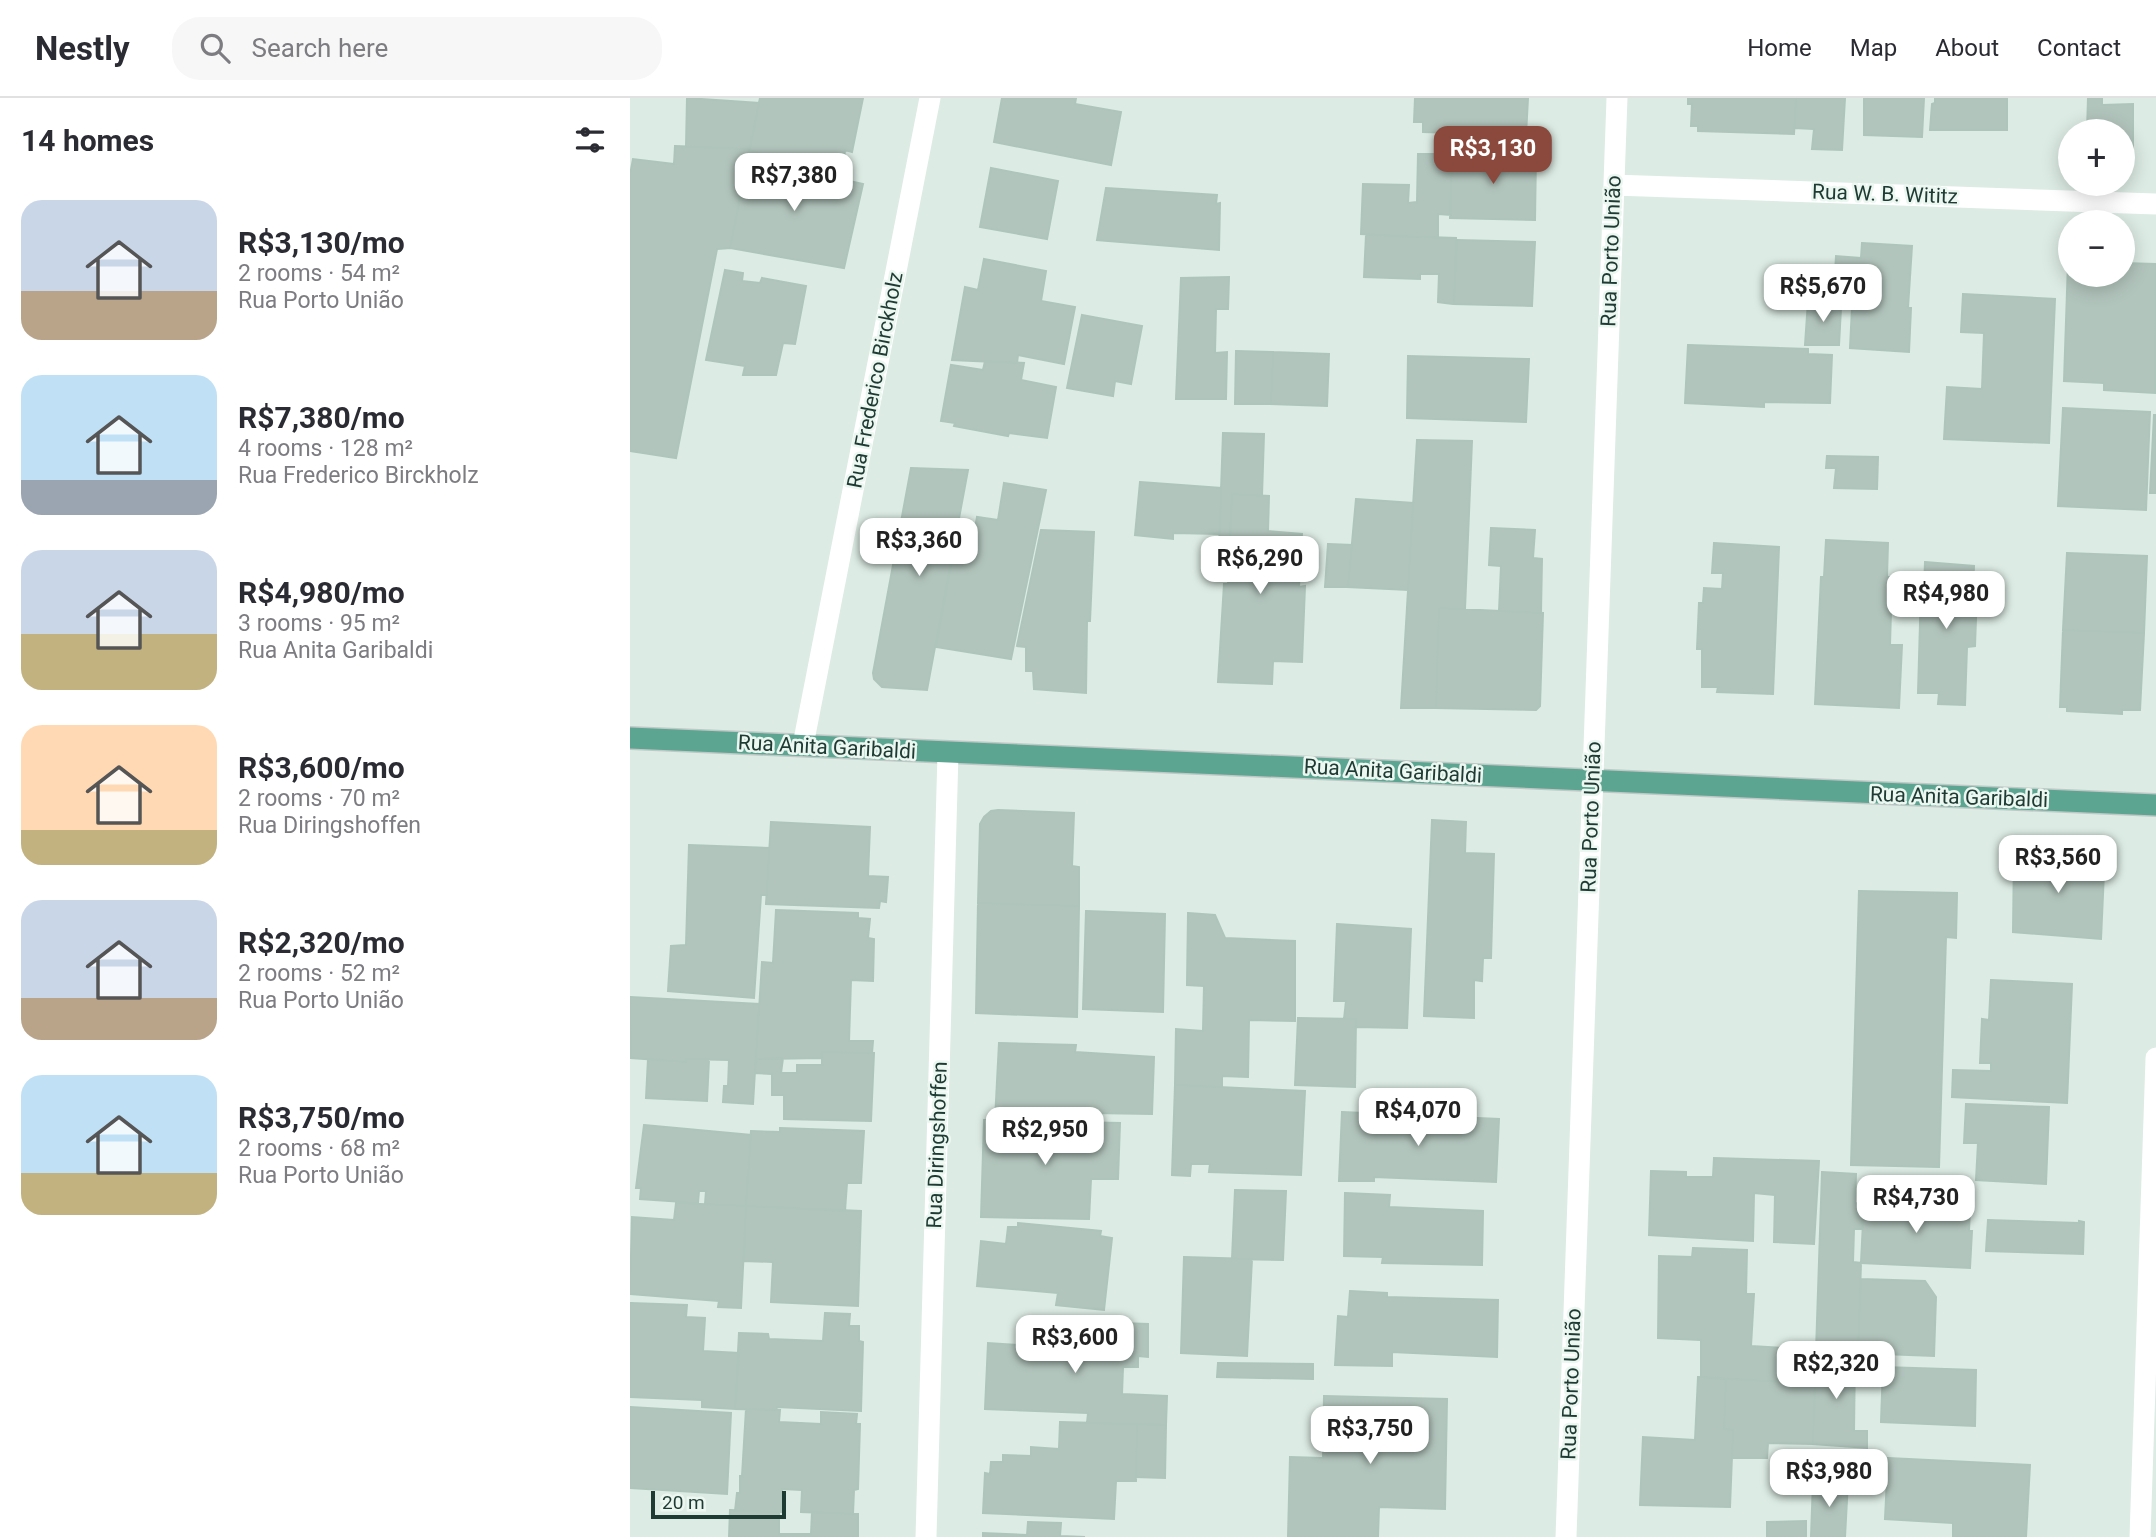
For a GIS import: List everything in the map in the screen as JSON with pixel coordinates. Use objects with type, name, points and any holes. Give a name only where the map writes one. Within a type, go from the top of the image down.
[{"type":"main road","name":"Rua Anita Garibaldi","points":[[630,738],[2156,805]]},
{"type":"street","name":"Rua Frederico Birckholz","points":[[803,745],[930,98]]},
{"type":"street","name":"Rua Porto União","points":[[1566,1537],[1617,98]]},
{"type":"street","name":"Rua W. B. Wititz","points":[[1614,185],[2156,204]]},
{"type":"street","name":"Rua Diringshoffen","points":[[926,1537],[948,753]]},
{"type":"street","points":[[2140,1537],[2156,1058]]},
{"type":"building","points":[[687,98],[759,103],[750,149],[686,147]]},
{"type":"building","points":[[760,98],[863,98],[852,152],[845,150],[843,169],[749,151]]},
{"type":"building","points":[[1002,98],[1076,98],[1075,104],[1121,112],[1111,165],[994,142]]},
{"type":"building","points":[[1415,98],[1528,98],[1526,135],[1423,132],[1423,122],[1414,122]]},
{"type":"building","points":[[1688,98],[1796,98],[1794,134],[1698,131],[1698,126],[1691,126],[1692,104],[1688,104]]},
{"type":"building","points":[[1796,98],[1845,98],[1842,150],[1812,149],[1814,129],[1795,128]]},
{"type":"building","points":[[1864,98],[1924,98],[1922,137],[1864,135]]},
{"type":"building","points":[[1935,98],[2007,98],[2007,130],[1930,130]]},
{"type":"building","points":[[2088,98],[2102,98],[2102,105],[2133,104],[2133,119],[2087,119]]},
{"type":"building","points":[[675,146],[750,149],[730,248],[717,249],[676,458],[630,451],[630,175],[633,159],[674,164]]},
{"type":"building","points":[[749,151],[809,163],[804,182],[786,178],[783,188],[816,193],[822,175],[863,184],[844,268],[730,248]]},
{"type":"building","points":[[1452,152],[1536,154],[1535,220],[1450,218]]},
{"type":"building","points":[[1418,154],[1451,154],[1451,215],[1438,214],[1438,238],[1361,234],[1363,184],[1409,185],[1408,203],[1417,202]]},
{"type":"building","points":[[991,168],[1058,181],[1047,239],[980,227]]},
{"type":"building","points":[[1106,188],[1217,195],[1216,204],[1220,203],[1219,250],[1097,240]]},
{"type":"building","points":[[1366,235],[1456,238],[1454,304],[1438,302],[1439,274],[1420,274],[1420,279],[1364,277]]},
{"type":"building","points":[[1457,240],[1535,242],[1532,306],[1454,304]]},
{"type":"building","points":[[1862,243],[1912,246],[1908,308],[1911,308],[1909,352],[1850,348],[1852,308],[1833,307],[1836,256],[1861,258]]},
{"type":"building","points":[[984,259],[1046,271],[1041,301],[1075,307],[1064,364],[1018,355],[1017,363],[952,360],[965,287],[978,290]]},
{"type":"building","points":[[2135,263],[2156,264],[2155,393],[2104,390],[2104,383],[2064,381],[2067,287],[2135,287]]},
{"type":"building","points":[[725,270],[743,273],[742,281],[760,283],[762,278],[806,286],[795,344],[783,343],[776,375],[743,375],[745,366],[706,360]]},
{"type":"building","points":[[1229,277],[1228,309],[1216,309],[1215,353],[1227,352],[1226,399],[1176,399],[1181,278]]},
{"type":"building","points":[[1963,294],[2055,299],[2049,443],[1944,439],[1947,387],[1982,389],[1984,333],[1961,332]]},
{"type":"building","points":[[1808,301],[1833,303],[1833,307],[1841,308],[1839,345],[1805,345]]},
{"type":"building","points":[[1082,315],[1142,326],[1131,384],[1115,381],[1113,396],[1067,388]]},
{"type":"building","points":[[1688,345],[1808,349],[1808,354],[1832,355],[1830,403],[1764,402],[1764,407],[1685,403]]},
{"type":"building","points":[[1236,351],[1273,352],[1271,404],[1235,404]]},
{"type":"building","points":[[1273,352],[1329,354],[1327,406],[1271,404]]},
{"type":"building","points":[[1408,356],[1529,359],[1526,422],[1407,418]]},
{"type":"building","points":[[985,361],[1024,363],[1021,380],[1056,387],[1047,438],[1009,433],[1008,436],[941,421],[951,365],[983,370]]},
{"type":"building","points":[[2063,408],[2150,412],[2146,510],[2058,506]]},
{"type":"building","points":[[2154,415],[2156,493],[2150,493]]},
{"type":"building","points":[[1223,433],[1264,434],[1262,496],[1232,494],[1229,550],[1219,549]]},
{"type":"building","points":[[1417,440],[1472,441],[1465,609],[1439,608],[1436,708],[1401,708]]},
{"type":"building","points":[[1827,456],[1878,457],[1877,489],[1834,488],[1836,468],[1826,468]]},
{"type":"building","points":[[911,468],[968,470],[927,690],[882,687],[874,679],[873,673]]},
{"type":"building","points":[[1140,482],[1221,488],[1220,534],[1173,533],[1173,539],[1135,535]]},
{"type":"building","points":[[1004,483],[1046,490],[1011,659],[936,647],[953,554],[970,557],[977,517],[998,520]]},
{"type":"building","points":[[1232,494],[1269,496],[1268,531],[1302,534],[1299,587],[1305,586],[1302,662],[1273,661],[1272,684],[1218,682],[1224,584],[1228,584]]},
{"type":"building","points":[[1356,499],[1413,503],[1408,590],[1348,587]]},
{"type":"building","points":[[1491,528],[1535,530],[1533,558],[1542,559],[1541,613],[1499,611],[1501,566],[1489,565]]},
{"type":"building","points":[[1041,530],[1094,532],[1090,621],[1087,621],[1086,693],[1034,689],[1033,671],[1026,671],[1026,647],[1017,646]]},
{"type":"building","points":[[1826,540],[1888,543],[1887,577],[1892,577],[1890,645],[1902,645],[1899,708],[1815,704],[1821,577],[1824,577]]},
{"type":"building","points":[[1714,543],[1779,547],[1773,694],[1717,692],[1718,687],[1702,687],[1702,649],[1697,649],[1699,603],[1703,603],[1704,588],[1722,589],[1723,573],[1712,573]]},
{"type":"building","points":[[1328,544],[1352,545],[1348,587],[1325,587]]},
{"type":"building","points":[[2067,553],[2147,556],[2144,633],[2063,630]]},
{"type":"building","points":[[1925,562],[1974,566],[1973,591],[1977,591],[1975,646],[1967,647],[1965,705],[1938,704],[1939,693],[1918,693],[1921,589],[1924,589]]},
{"type":"building","points":[[1439,608],[1543,613],[1540,706],[1536,710],[1436,708]]},
{"type":"building","points":[[2063,630],[2144,633],[2140,710],[2122,710],[2122,714],[2067,711],[2067,707],[2060,707]]},
{"type":"building","points":[[991,811],[1074,813],[1072,866],[1079,867],[1079,906],[978,903],[980,824]]},
{"type":"building","points":[[1432,820],[1466,822],[1465,853],[1494,854],[1491,958],[1483,958],[1482,981],[1474,980],[1474,1018],[1424,1016]]},
{"type":"building","points":[[771,822],[870,827],[868,876],[888,877],[886,902],[880,901],[879,908],[766,904]]},
{"type":"building","points":[[689,845],[769,848],[767,895],[761,895],[754,998],[668,991],[671,946],[686,945]]},
{"type":"building","points":[[2014,852],[2086,856],[2099,861],[2104,872],[2101,939],[2013,932]]},
{"type":"building","points":[[1859,891],[1957,893],[1956,938],[1946,937],[1939,1167],[1851,1165]]},
{"type":"building","points":[[978,903],[1079,906],[1077,1017],[976,1013]]},
{"type":"building","points":[[776,910],[858,913],[858,918],[870,919],[868,938],[874,939],[873,981],[851,980],[849,1041],[873,1041],[872,1053],[822,1052],[821,1058],[756,1059],[762,962],[773,963]]},
{"type":"building","points":[[1086,911],[1165,914],[1163,1012],[1083,1009]]},
{"type":"building","points":[[1188,913],[1215,915],[1225,938],[1295,941],[1295,1021],[1249,1020],[1248,1077],[1222,1076],[1222,1087],[1175,1085],[1176,1029],[1203,1031],[1204,986],[1187,985]]},
{"type":"building","points":[[1337,924],[1411,929],[1407,1028],[1356,1027],[1356,1019],[1344,1019],[1346,1001],[1334,1001]]},
{"type":"building","points":[[1991,980],[2072,984],[2067,1103],[1952,1097],[1953,1070],[1991,1071],[1991,1063],[1980,1063],[1982,1019],[1989,1020]]},
{"type":"building","points":[[630,997],[759,1004],[753,1104],[723,1102],[724,1086],[728,1086],[729,1060],[686,1059],[686,1062],[631,1058]]},
{"type":"building","points":[[1298,1018],[1356,1019],[1355,1087],[1295,1085]]},
{"type":"building","points":[[999,1043],[1076,1045],[1075,1052],[1154,1057],[1152,1114],[1092,1113],[1092,1122],[995,1120]]},
{"type":"building","points":[[822,1052],[874,1053],[871,1121],[784,1119],[784,1095],[772,1095],[772,1074],[755,1073],[756,1059],[783,1058],[781,1073],[797,1073],[797,1065],[822,1065]]},
{"type":"building","points":[[648,1059],[686,1062],[686,1059],[709,1059],[707,1101],[646,1098]]},
{"type":"building","points":[[1175,1085],[1305,1091],[1301,1175],[1209,1172],[1210,1164],[1191,1164],[1190,1176],[1172,1175]]},
{"type":"building","points":[[1966,1104],[2049,1107],[2046,1184],[1976,1180],[1978,1143],[1964,1143]]},
{"type":"building","points":[[1342,1112],[1499,1119],[1496,1182],[1374,1177],[1374,1181],[1339,1181]]},
{"type":"building","points":[[984,1120],[1120,1123],[1118,1179],[1091,1179],[1089,1219],[981,1217]]},
{"type":"building","points":[[644,1125],[751,1135],[746,1206],[705,1204],[706,1191],[699,1191],[698,1203],[640,1199],[641,1188],[636,1188]]},
{"type":"building","points":[[780,1128],[864,1131],[861,1183],[847,1183],[845,1211],[746,1206],[751,1131],[780,1132]]},
{"type":"building","points":[[1714,1158],[1819,1161],[1814,1244],[1774,1242],[1775,1195],[1754,1193],[1753,1241],[1649,1235],[1651,1171],[1686,1172],[1686,1177],[1713,1177]]},
{"type":"building","points":[[1822,1172],[1856,1174],[1855,1203],[1863,1204],[1862,1229],[1854,1229],[1853,1262],[1861,1263],[1858,1353],[1816,1351]]},
{"type":"building","points":[[1235,1190],[1286,1191],[1283,1260],[1232,1259]]},
{"type":"building","points":[[1345,1193],[1390,1195],[1389,1207],[1483,1211],[1482,1265],[1382,1263],[1383,1257],[1344,1256]]},
{"type":"building","points":[[1864,1202],[1940,1204],[1941,1209],[1970,1209],[1970,1268],[1861,1263]]},
{"type":"building","points":[[676,1203],[746,1206],[741,1308],[718,1307],[719,1301],[630,1294],[632,1217],[674,1220]]},
{"type":"building","points":[[746,1206],[861,1211],[858,1306],[771,1302],[773,1262],[744,1261]]},
{"type":"building","points":[[1988,1220],[2084,1222],[2083,1254],[1986,1251]]},
{"type":"building","points":[[1018,1223],[1101,1231],[1100,1236],[1112,1238],[1104,1310],[1056,1305],[1058,1293],[977,1286],[981,1241],[1006,1244],[1008,1227],[1018,1227]]},
{"type":"building","points":[[1693,1248],[1747,1250],[1746,1294],[1754,1294],[1751,1346],[1804,1349],[1802,1383],[1701,1377],[1701,1340],[1658,1338],[1659,1256],[1692,1257]]},
{"type":"building","points":[[1184,1257],[1252,1259],[1247,1356],[1181,1353]]},
{"type":"building","points":[[1861,1279],[1925,1281],[1936,1297],[1934,1356],[1858,1353]]},
{"type":"building","points":[[1350,1291],[1387,1293],[1387,1297],[1498,1300],[1497,1357],[1392,1352],[1392,1366],[1335,1365],[1338,1316],[1348,1317]]},
{"type":"building","points":[[630,1303],[687,1305],[686,1317],[705,1318],[703,1351],[739,1353],[735,1409],[702,1407],[702,1400],[630,1397]]},
{"type":"building","points":[[825,1313],[850,1314],[849,1326],[859,1326],[859,1341],[863,1342],[861,1411],[777,1407],[776,1410],[735,1409],[739,1333],[768,1334],[769,1339],[823,1341]]},
{"type":"building","points":[[1064,1321],[1148,1324],[1148,1357],[1138,1356],[1138,1367],[1123,1367],[1122,1394],[1167,1396],[1166,1425],[1087,1423],[1088,1413],[985,1409],[988,1343],[1062,1348]]},
{"type":"building","points":[[1816,1351],[1855,1353],[1854,1431],[1867,1431],[1867,1448],[1813,1444]]},
{"type":"building","points":[[1218,1363],[1313,1364],[1313,1379],[1217,1377]]},
{"type":"building","points":[[1883,1367],[1976,1370],[1975,1426],[1881,1422]]},
{"type":"building","points":[[1698,1377],[1726,1379],[1724,1429],[1733,1430],[1730,1507],[1640,1505],[1643,1437],[1695,1440]]},
{"type":"building","points":[[1726,1379],[1815,1383],[1813,1444],[1768,1443],[1767,1458],[1732,1458],[1733,1430],[1724,1429]]},
{"type":"building","points":[[1324,1396],[1447,1399],[1445,1509],[1379,1507],[1378,1537],[1288,1537],[1290,1457],[1323,1458]]},
{"type":"building","points":[[630,1407],[731,1413],[727,1494],[630,1488]]},
{"type":"building","points":[[746,1409],[780,1410],[779,1422],[821,1424],[821,1412],[857,1414],[856,1424],[860,1424],[858,1489],[854,1490],[853,1514],[801,1512],[802,1490],[782,1489],[781,1512],[735,1511],[742,1476]]},
{"type":"building","points":[[1060,1422],[1137,1424],[1136,1481],[1116,1481],[1114,1519],[983,1513],[985,1473],[990,1474],[991,1462],[1003,1462],[1003,1455],[1031,1456],[1031,1447],[1059,1449]]},
{"type":"building","points":[[1137,1424],[1166,1425],[1165,1478],[1136,1477]]},
{"type":"building","points":[[1888,1458],[2030,1465],[2026,1537],[1953,1537],[1953,1523],[1885,1519]]},
{"type":"building","points":[[1813,1481],[1848,1481],[1845,1537],[1811,1537]]},
{"type":"building","points":[[730,1510],[779,1512],[779,1534],[811,1534],[812,1512],[858,1514],[858,1537],[729,1537]]},
{"type":"building","points":[[1806,1521],[1806,1537],[1767,1537],[1767,1522]]},
{"type":"building","points":[[1028,1522],[1061,1523],[1060,1536],[1085,1537],[983,1537],[983,1533],[1027,1535]]}]
